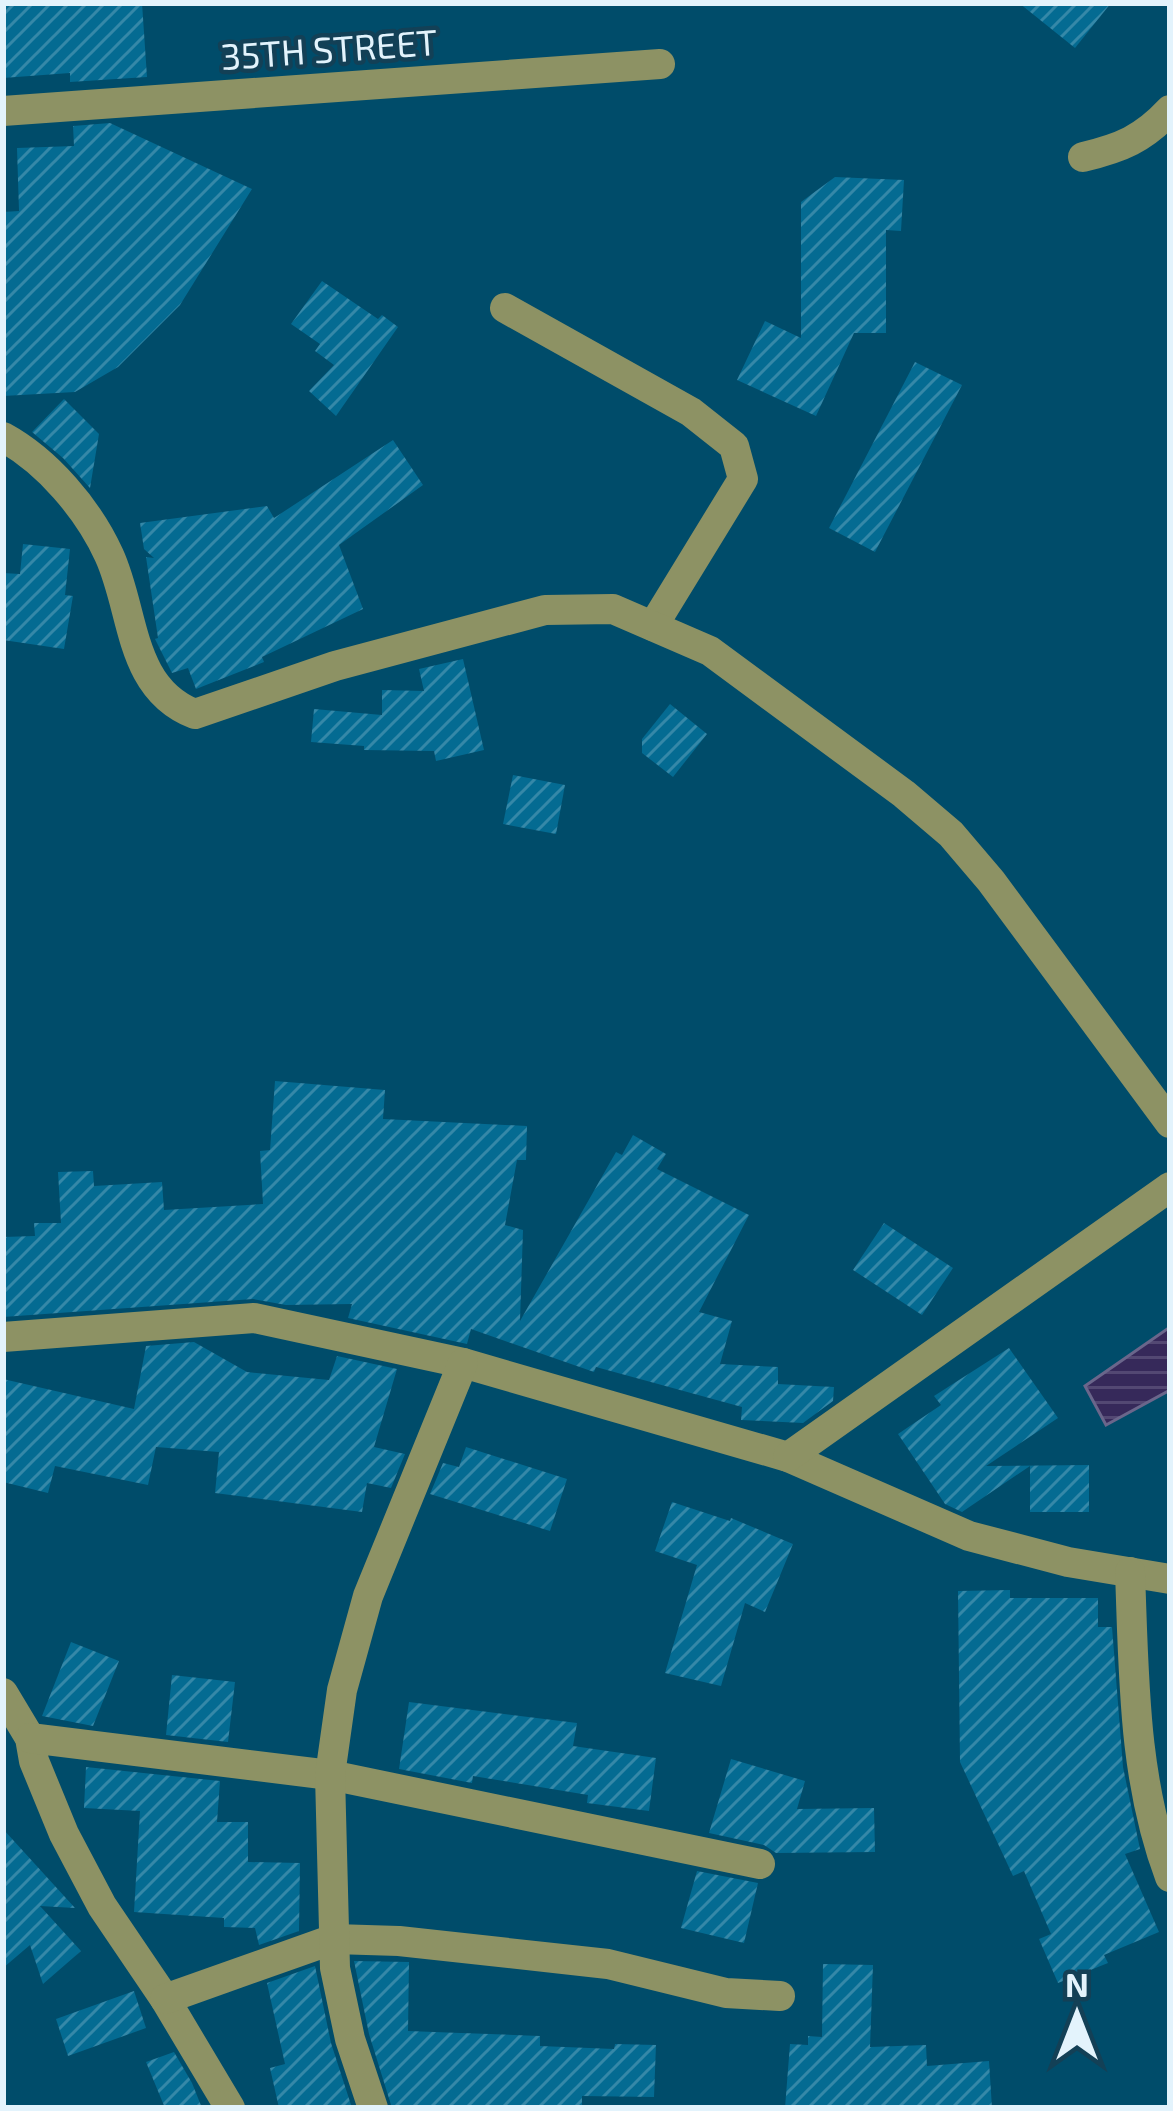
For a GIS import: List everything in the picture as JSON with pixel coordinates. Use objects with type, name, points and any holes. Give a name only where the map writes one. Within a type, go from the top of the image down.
[{"type":"street","name":"35TH STREET","points":[[3,111],[660,64]]},
{"type":"street","points":[[1083,158],[1126,146],[1148,133],[1170,110]]},
{"type":"street","points":[[505,308],[691,412],[734,446],[743,479],[653,626]]},
{"type":"street","points":[[3,437],[63,485],[109,555],[142,664],[171,705],[195,714],[335,667],[545,610],[613,608],[710,650],[951,834],[1170,1123]]},
{"type":"street","points":[[788,1456],[1170,1187]]},
{"type":"street","points":[[3,1337],[254,1318],[463,1363],[788,1456],[969,1535],[1068,1562],[1170,1579]]},
{"type":"street","points":[[373,2108],[350,2039],[335,1968],[330,1774],[341,1690],[368,1596],[463,1363]]},
{"type":"street","points":[[1130,1573],[1136,1738],[1156,1840],[1170,1877]]},
{"type":"street","points":[[3,1693],[30,1738],[34,1761],[64,1834],[102,1906],[230,2108]]},
{"type":"street","points":[[30,1738],[330,1774],[760,1864]]},
{"type":"street","points":[[165,1999],[334,1939],[399,1941],[608,1964],[726,1993],[779,1996]]},
{"type":"shaded area","points":[[1170,1327],[1170,1390],[1106,1425],[1085,1386]]},
{"type":"building","points":[[3,3],[142,3],[147,77],[70,82],[70,73],[3,78]]},
{"type":"building","points":[[1019,3],[1111,3],[1075,48]]},
{"type":"building","points":[[110,123],[252,189],[180,305],[118,367],[75,392],[3,396],[3,212],[19,211],[17,148],[74,146],[73,126]]},
{"type":"building","points":[[835,177],[904,180],[901,231],[886,230],[886,333],[854,333],[816,416],[737,380],[765,321],[801,338],[801,202]]},
{"type":"building","points":[[322,281],[398,327],[336,416],[309,391],[334,365],[315,351],[320,344],[291,324]]},
{"type":"building","points":[[915,362],[962,385],[875,552],[829,528]]},
{"type":"building","points":[[64,399],[99,434],[90,488],[32,432]]},
{"type":"building","points":[[393,440],[423,485],[339,545],[363,609],[262,657],[264,662],[196,689],[188,668],[172,673],[155,639],[146,557],[154,558],[144,549],[140,523],[267,506],[274,518]]},
{"type":"building","points":[[23,544],[70,549],[65,595],[73,596],[64,649],[3,640],[3,573],[20,574]]},
{"type":"building","points":[[463,659],[484,750],[436,761],[434,751],[364,750],[364,746],[311,742],[314,709],[382,715],[382,690],[424,691],[419,669]]},
{"type":"building","points":[[670,704],[707,734],[673,777],[642,753],[642,739]]},
{"type":"building","points":[[513,775],[565,785],[556,834],[503,824]]},
{"type":"building","points":[[275,1081],[385,1090],[383,1119],[527,1126],[526,1160],[517,1160],[505,1225],[523,1230],[520,1321],[616,1152],[622,1155],[633,1135],[666,1154],[657,1169],[749,1215],[699,1312],[732,1321],[720,1364],[778,1367],[778,1384],[834,1387],[833,1401],[803,1423],[741,1420],[742,1407],[596,1367],[594,1372],[471,1329],[467,1344],[348,1318],[352,1304],[286,1305],[253,1299],[3,1317],[3,1237],[35,1236],[34,1223],[61,1223],[58,1172],[93,1171],[94,1186],[162,1182],[164,1210],[263,1204],[260,1151],[270,1150]]},
{"type":"building","points":[[884,1223],[953,1268],[922,1315],[853,1270]]},
{"type":"building","points":[[194,1342],[247,1372],[329,1380],[337,1356],[397,1369],[374,1447],[405,1454],[391,1488],[367,1483],[362,1512],[215,1493],[219,1452],[156,1447],[148,1485],[55,1466],[48,1493],[3,1482],[3,1379],[134,1409],[146,1346]]},
{"type":"building","points":[[1009,1348],[1058,1418],[986,1466],[1089,1465],[1089,1512],[1030,1512],[1030,1466],[962,1512],[945,1504],[898,1434],[941,1405],[934,1396]]},
{"type":"building","points":[[466,1447],[567,1479],[550,1531],[430,1494],[443,1463],[459,1467]]},
{"type":"building","points":[[672,1502],[731,1518],[793,1544],[765,1612],[745,1603],[721,1686],[665,1673],[697,1565],[655,1551]]},
{"type":"building","points":[[1010,1590],[1010,1598],[1098,1598],[1098,1627],[1112,1627],[1123,1767],[1140,1849],[1125,1854],[1159,1932],[1104,1955],[1108,1963],[1058,1983],[1039,1939],[1051,1934],[1024,1871],[1013,1876],[960,1762],[958,1591]]},
{"type":"building","points":[[71,1642],[119,1661],[93,1726],[42,1716]]},
{"type":"building","points":[[172,1675],[235,1682],[228,1742],[166,1735]]},
{"type":"building","points":[[409,1702],[577,1723],[573,1746],[656,1758],[649,1811],[587,1803],[588,1795],[473,1776],[472,1783],[399,1769]]},
{"type":"building","points":[[731,1759],[805,1781],[797,1809],[874,1808],[875,1852],[776,1853],[764,1845],[709,1833]]},
{"type":"building","points":[[86,1767],[220,1781],[217,1822],[248,1822],[248,1862],[300,1863],[299,1931],[259,1945],[255,1928],[224,1927],[224,1918],[134,1912],[140,1811],[84,1808]]},
{"type":"building","points":[[3,1829],[75,1908],[40,1906],[81,1951],[43,1984],[30,1945],[3,1968]]},
{"type":"building","points":[[697,1871],[758,1883],[744,1943],[681,1928]]},
{"type":"building","points":[[354,1961],[409,1962],[408,2031],[540,2036],[540,2046],[614,2049],[615,2044],[656,2045],[654,2097],[582,2096],[582,2108],[392,2108],[369,2034]]},
{"type":"building","points":[[823,1964],[873,1965],[870,2047],[926,2045],[927,2066],[989,2061],[992,2108],[785,2108],[790,2044],[808,2045],[808,2036],[822,2037]]},
{"type":"building","points":[[315,1966],[331,2043],[352,2108],[279,2108],[270,2068],[285,2064],[267,1983]]},
{"type":"building","points":[[134,1991],[146,2028],[68,2056],[56,2019]]},
{"type":"building","points":[[174,2052],[202,2108],[165,2108],[146,2062]]}]
